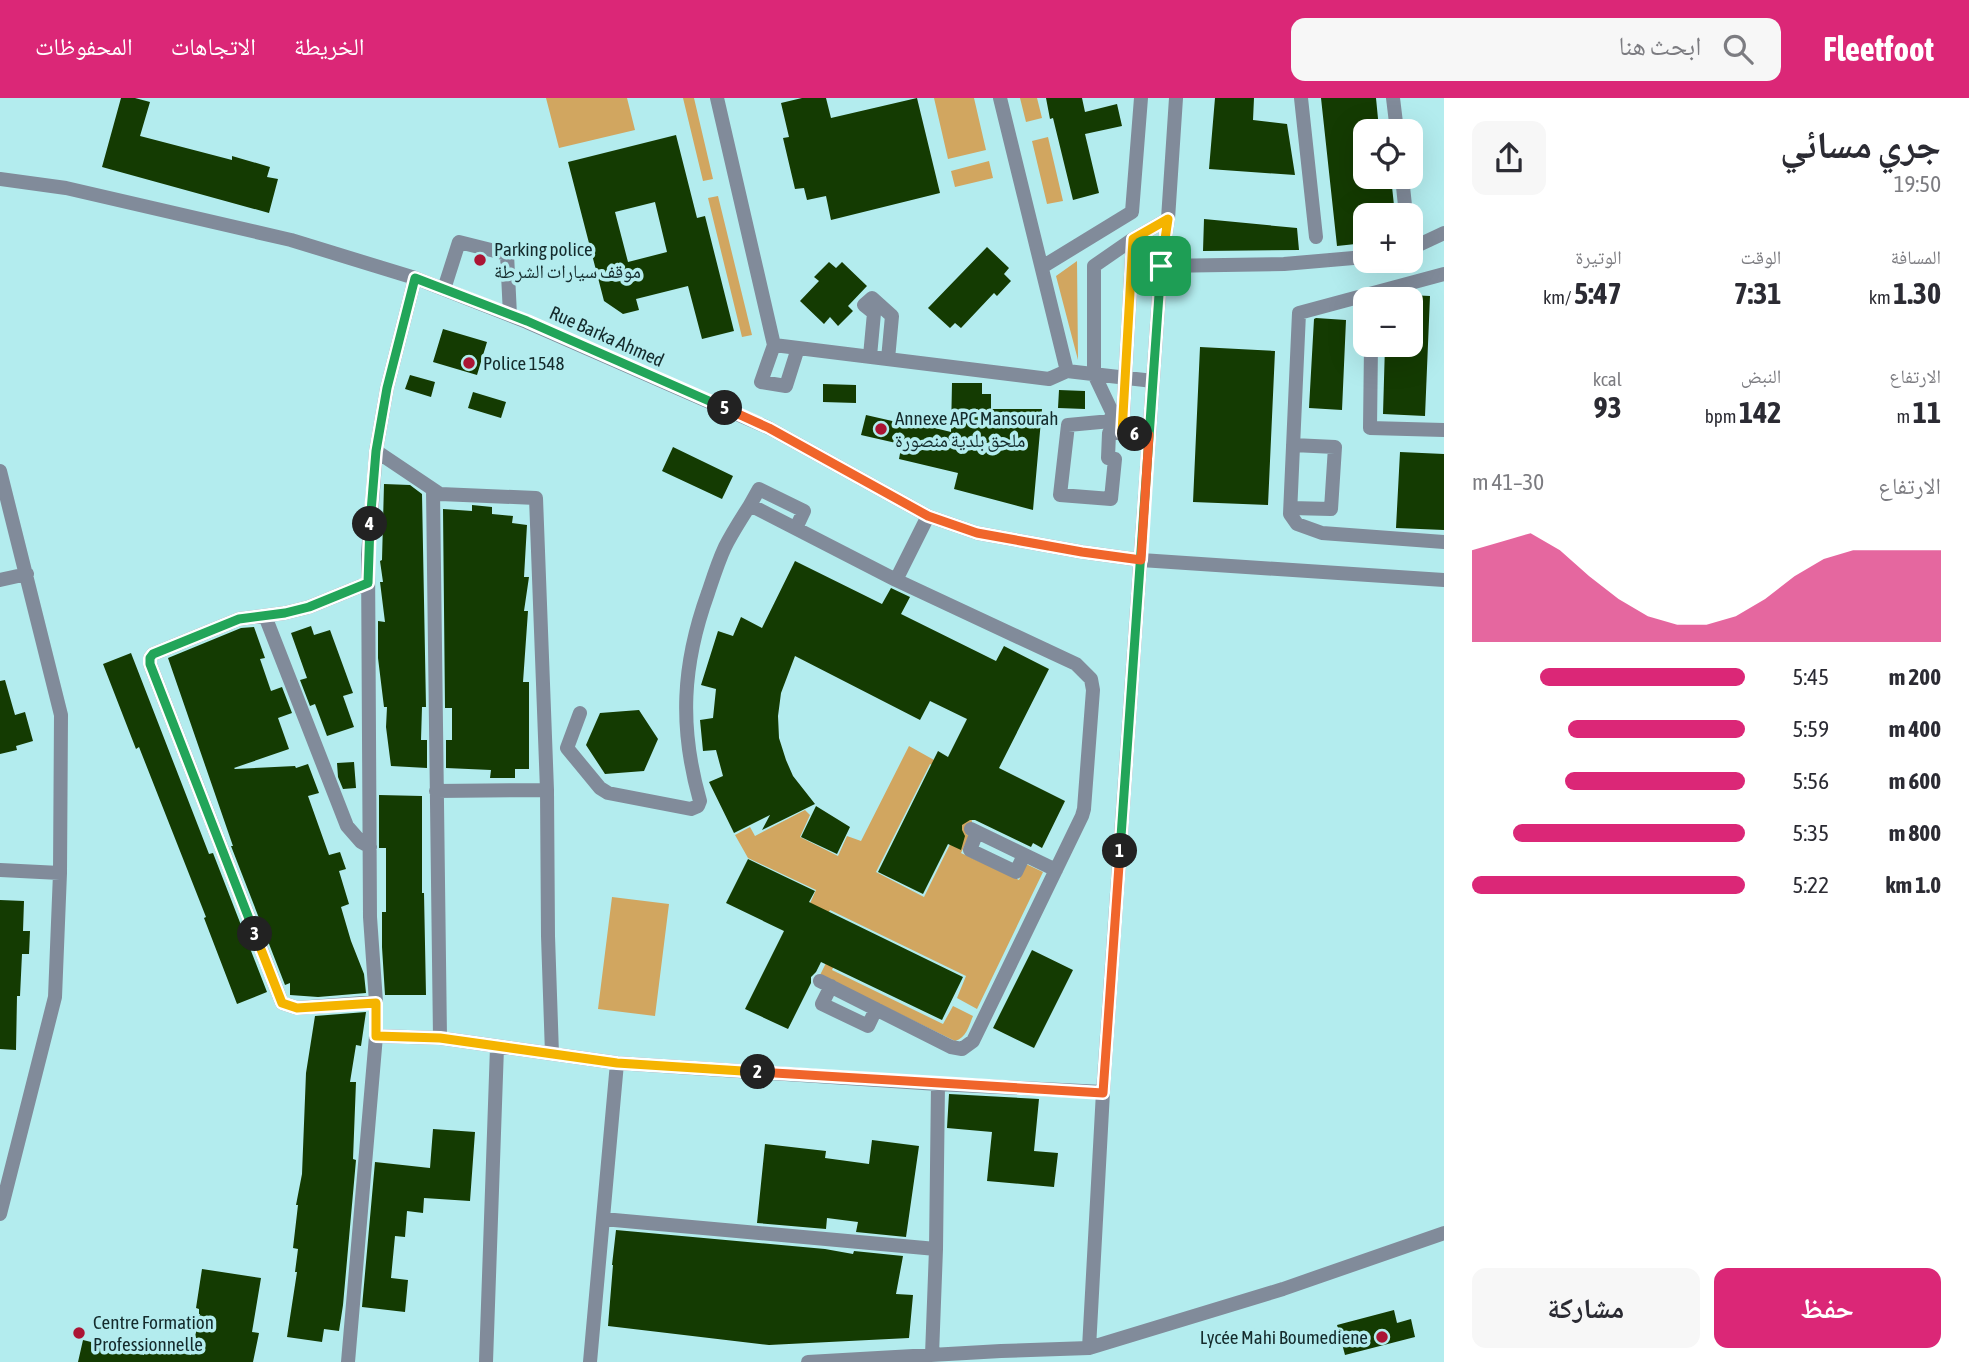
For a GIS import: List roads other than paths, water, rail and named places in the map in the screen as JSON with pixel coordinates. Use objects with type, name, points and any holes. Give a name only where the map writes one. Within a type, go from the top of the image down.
[{"type":"street","points":[[717,98],[774,345],[761,382],[786,386],[798,348]]},
{"type":"street","points":[[1000,98],[1067,371]]},
{"type":"street","points":[[1041,267],[1132,212],[1141,98]]},
{"type":"street","points":[[1089,1348],[1103,1093],[1161,266],[1168,219],[1176,98]]},
{"type":"street","points":[[1301,98],[1316,237]]},
{"type":"street","points":[[1393,98],[1395,119]]},
{"type":"street","name":"Rue Barka Ahmed","points":[[0,179],[66,188],[291,240],[415,278],[510,315],[769,428],[928,516],[977,533],[1141,560],[1444,580]]},
{"type":"street","points":[[1122,433],[1094,374],[1094,266],[1168,219]]},
{"type":"street","points":[[1423,242],[1444,233]]},
{"type":"street","points":[[1122,433],[1133,239]]},
{"type":"street","points":[[444,289],[459,242],[507,254],[510,315]]},
{"type":"street","points":[[1161,266],[1284,264],[1353,258]]},
{"type":"street","points":[[1403,287],[1444,274]]},
{"type":"street","points":[[348,1362],[376,1036],[370,917],[368,555],[376,451],[387,388],[415,278]]},
{"type":"street","points":[[870,356],[874,313],[864,305],[872,298],[892,316],[888,359]]},
{"type":"street","points":[[1353,301],[1299,313],[1290,514],[1297,524],[1322,533],[1444,542]]},
{"type":"street","points":[[774,345],[1049,379],[1067,371],[1153,381]]},
{"type":"street","points":[[1371,357],[1370,428],[1444,430]]},
{"type":"street","points":[[1112,412],[1111,421],[1068,425],[1060,495],[1111,499],[1115,459],[1108,458],[1109,433],[1149,435]]},
{"type":"street","points":[[1291,508],[1331,509],[1335,447],[1293,445]]},
{"type":"street","points":[[376,451],[433,490],[448,495],[536,498],[547,790],[552,1054]]},
{"type":"street","points":[[0,471],[61,715],[60,873],[55,997],[5,1174],[0,1214]]},
{"type":"street","points":[[580,713],[567,748],[600,789],[608,793],[679,806],[698,806],[700,801],[688,748],[686,696],[695,633],[723,551],[759,489],[804,511],[796,528],[896,580],[1076,664],[1091,679],[1093,690],[1084,809],[973,1041],[962,1049],[951,1047],[876,1009],[869,1026],[822,1004],[826,983]]},
{"type":"street","points":[[433,490],[440,1038]]},
{"type":"street","points":[[896,580],[928,516]]},
{"type":"street","points":[[0,580],[27,574]]},
{"type":"street","points":[[368,583],[309,607],[239,619],[153,654],[150,664],[282,1003],[297,1008],[376,1003]]},
{"type":"street","points":[[265,615],[347,826],[361,842],[370,846]]},
{"type":"street","points":[[436,791],[547,790]]},
{"type":"street","points":[[974,830],[970,850],[1016,872],[1024,855],[1056,870]]},
{"type":"street","points":[[0,870],[60,873]]},
{"type":"street","points":[[376,1036],[440,1038],[617,1063],[1103,1093]]},
{"type":"street","points":[[486,1362],[497,1047]]},
{"type":"street","points":[[590,1362],[617,1063]]},
{"type":"street","points":[[932,1355],[938,1084]]},
{"type":"street","points":[[603,1219],[936,1249]]},
{"type":"street","points":[[808,1362],[1089,1348],[1283,1289],[1444,1233]]},
{"type":"place","name":"Parking police موقف سيارات الشرطة","points":[[480,260]]},
{"type":"place","name":"Police 1548","points":[[469,363]]},
{"type":"place","name":"Annexe APC Mansourah ملحق بلدية منصورة","points":[[881,429]]},
{"type":"place","name":"Centre Formation Professionnelle","points":[[79,1333]]},
{"type":"place","name":"Lycée Mahi Boumediene","points":[[1382,1337]]}]
